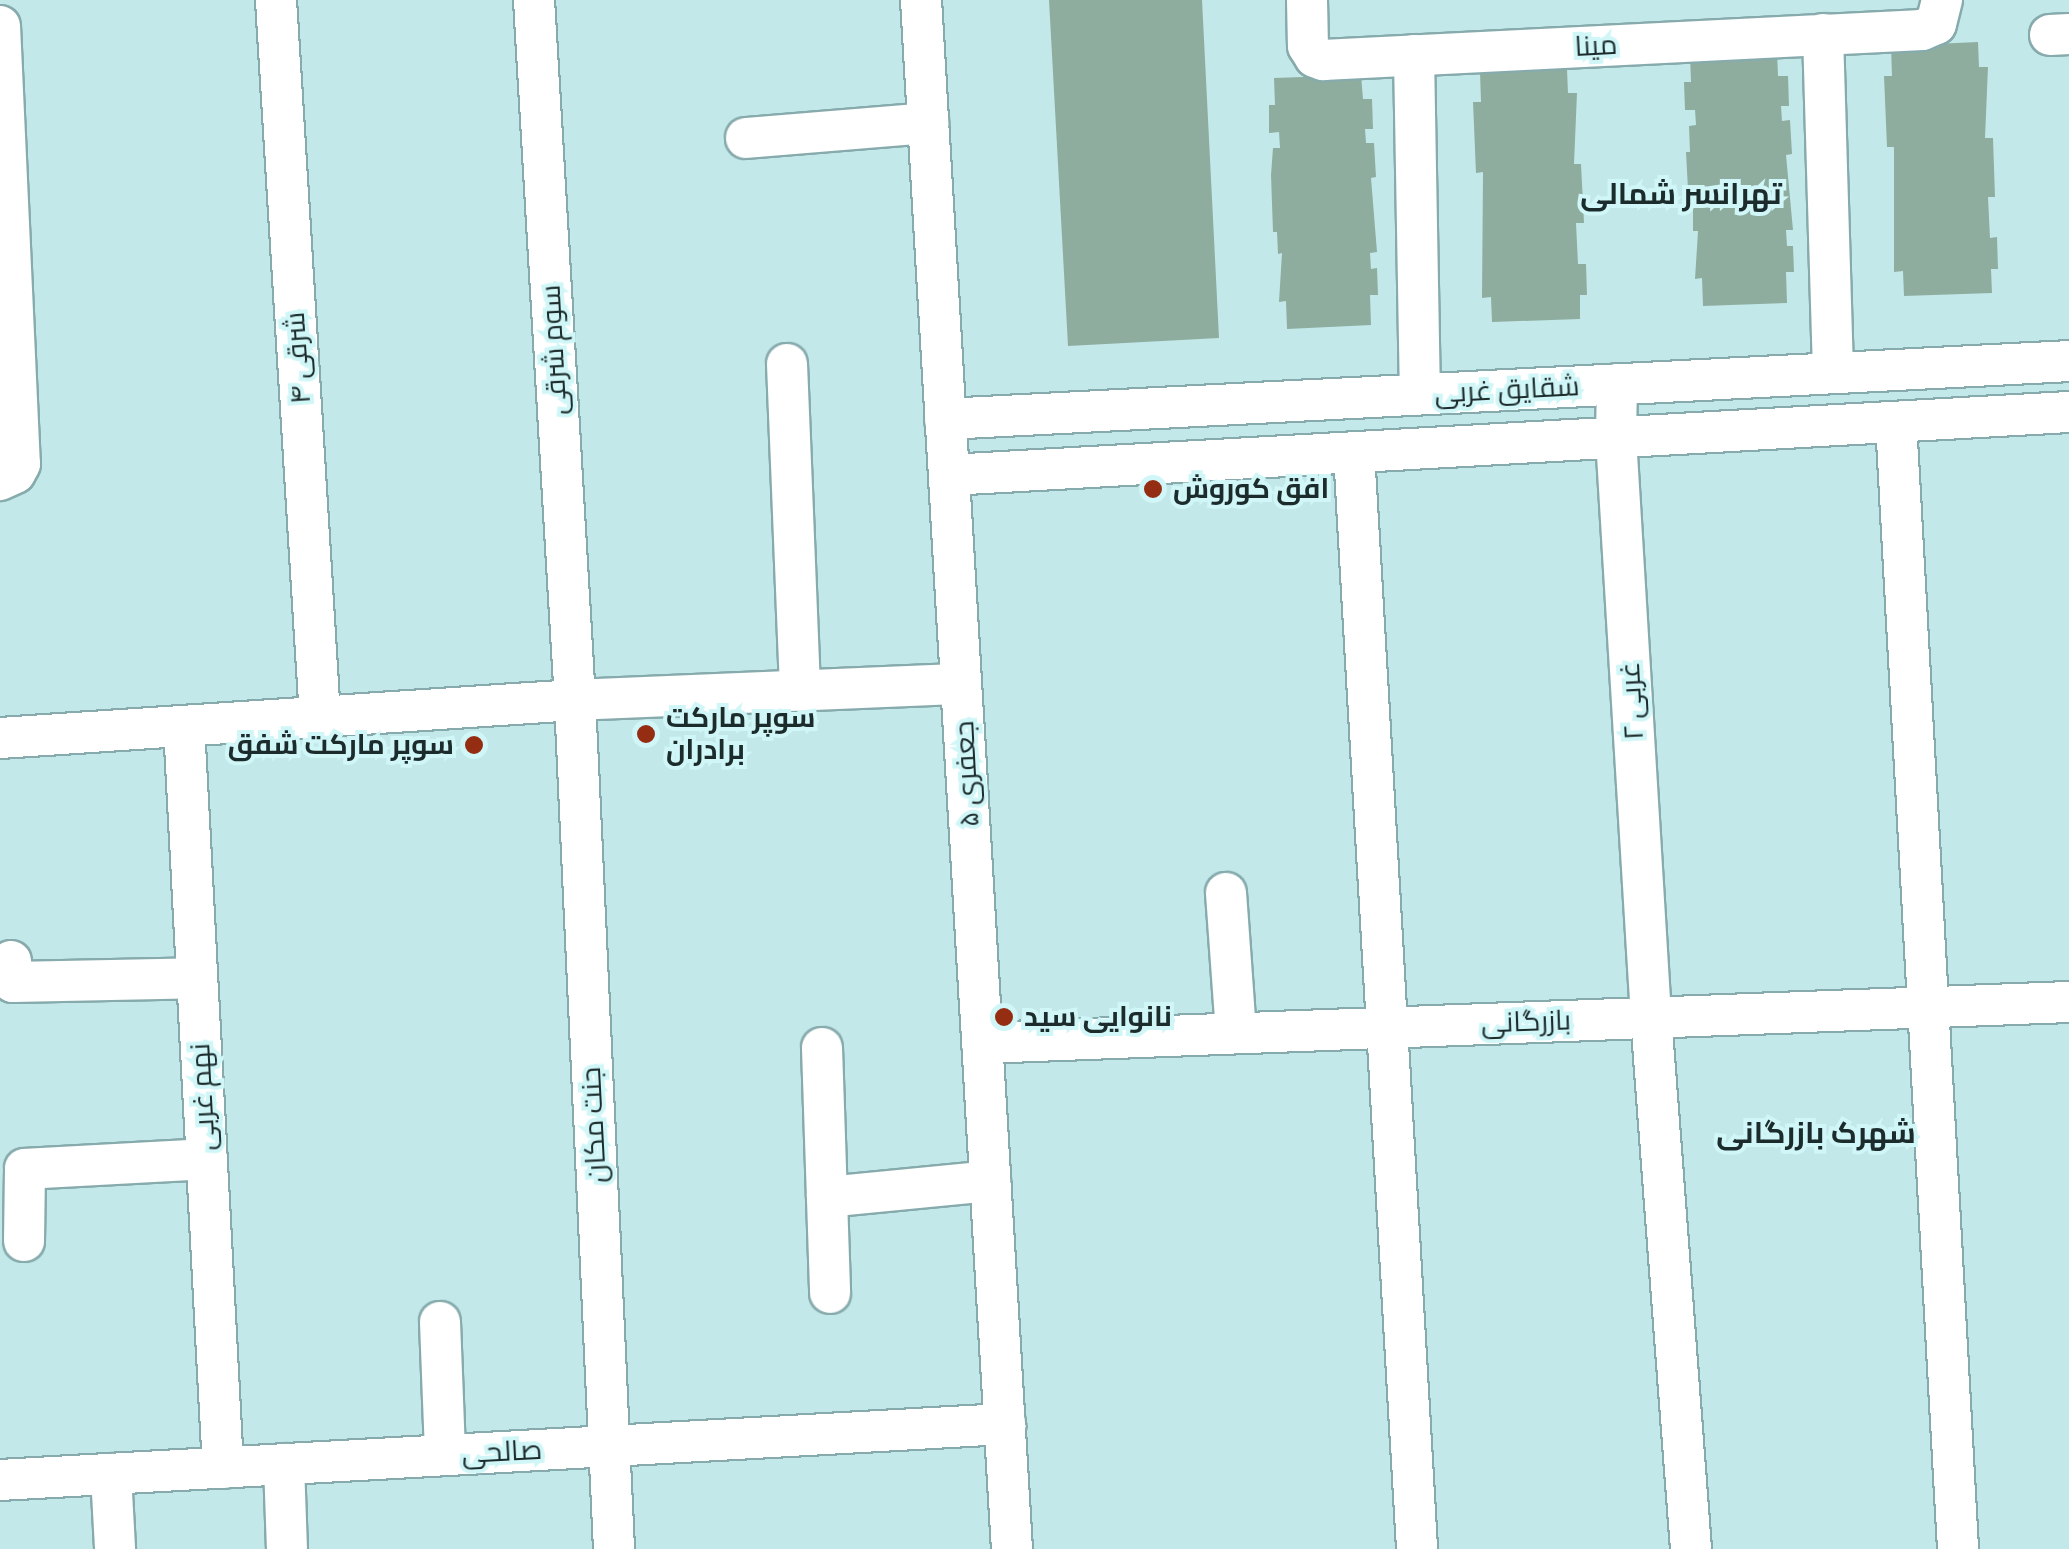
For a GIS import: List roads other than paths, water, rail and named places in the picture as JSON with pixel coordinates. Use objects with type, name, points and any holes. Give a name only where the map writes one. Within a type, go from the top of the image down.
[{"type":"street","name":"۴ شرقی","points":[[276,0],[320,716]]},
{"type":"street","name":"سوم شرقی","points":[[534,0],[575,700]]},
{"type":"street","name":"جعفری ۵","points":[[921,0],[1012,1549]]},
{"type":"street","name":"مینا","points":[[1307,0],[1308,46],[1314,58],[1922,30],[1939,12]]},
{"type":"street","points":[[0,26],[20,464],[8,476]]},
{"type":"street","points":[[1823,34],[1833,374]]},
{"type":"street","points":[[1414,55],[1420,394]]},
{"type":"street","points":[[746,138],[928,123]]},
{"type":"street","name":"شقایق غربی","points":[[945,419],[2069,362]]},
{"type":"street","points":[[786,364],[800,691]]},
{"type":"street","name":"۲ غربی","points":[[1617,384],[1616,438],[1651,1017],[1690,1549]]},
{"type":"street","name":"شقایق غربی","points":[[948,475],[2069,412]]},
{"type":"street","points":[[1896,422],[1958,1549]]},
{"type":"street","points":[[1354,452],[1417,1549]]},
{"type":"street","points":[[0,738],[575,700],[961,684]]},
{"type":"street","name":"جنت مکان","points":[[575,700],[614,1549]]},
{"type":"street","name":"نهم غربی","points":[[184,726],[222,1468]]},
{"type":"street","points":[[1226,893],[1236,1033]]},
{"type":"street","points":[[11,961],[12,982],[197,978]]},
{"type":"street","name":"بازرگانی","points":[[982,1043],[2069,1002]]},
{"type":"street","points":[[822,1048],[830,1293]]},
{"type":"street","points":[[24,1241],[24,1169],[206,1160]]},
{"type":"street","points":[[827,1197],[990,1181]]},
{"type":"street","points":[[440,1322],[445,1455]]},
{"type":"street","name":"صالحی","points":[[0,1480],[1004,1424]]},
{"type":"street","points":[[284,1464],[287,1549]]},
{"type":"street","points":[[111,1474],[115,1549]]},
{"type":"place","name":"افق کوروش","points":[[1153,489]]},
{"type":"place","name":"سوپر مارکت برادران","points":[[646,734]]},
{"type":"place","name":"سوپر مارکت شفق","points":[[474,745]]},
{"type":"place","name":"نانوایی سید","points":[[1004,1017]]},
{"type":"district","name":"تهرانسر شمالی","points":[[1681,195]]},
{"type":"district","name":"شهرک بازرگانی","points":[[1816,1134]]}]
